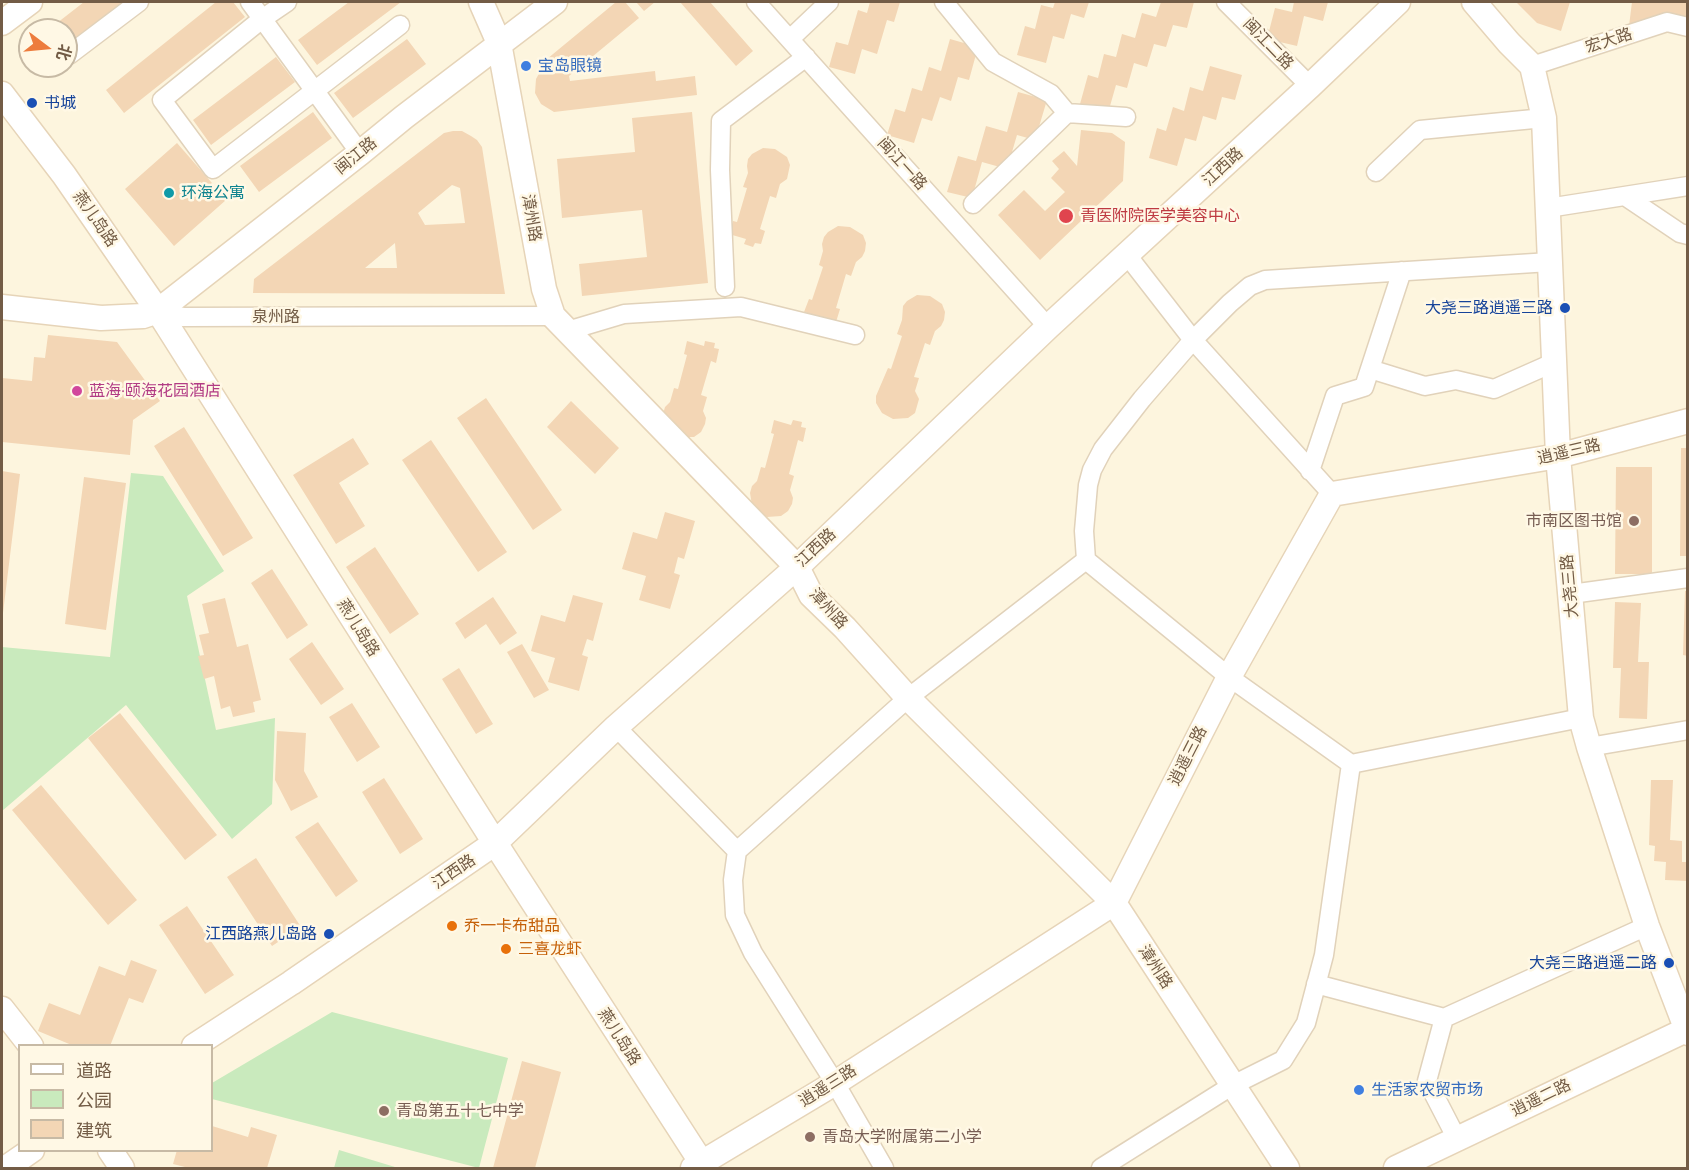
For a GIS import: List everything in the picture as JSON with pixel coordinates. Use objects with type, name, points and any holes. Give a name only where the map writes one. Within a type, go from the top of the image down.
[{"type":"street","points":[[2,23],[30,2]]},
{"type":"street","points":[[78,48],[139,2]]},
{"type":"street","points":[[250,2],[360,153]]},
{"type":"street","points":[[287,2],[262,19],[162,100],[213,170],[400,25]]},
{"type":"street","name":"漳州路","points":[[481,2],[500,43],[544,289],[560,324],[797,567],[811,595],[845,628],[908,698],[1114,903],[1287,1168]]},
{"type":"street","name":"闽江路","points":[[150,313],[555,2]]},
{"type":"street","name":"闽江一路","points":[[756,2],[1048,327]]},
{"type":"street","points":[[790,39],[829,2]]},
{"type":"street","points":[[944,2],[993,62],[1051,94],[1067,113],[1126,117]]},
{"type":"street","name":"闽江二路","points":[[1226,2],[1310,86]]},
{"type":"street","name":"江西路","points":[[197,1044],[291,984],[489,847],[616,727],[797,567],[1048,327],[1398,2]]},
{"type":"street","points":[[1473,2],[1532,66]]},
{"type":"street","name":"宏大路","points":[[1532,66],[1667,22],[1688,27]]},
{"type":"street","points":[[725,287],[720,170],[721,122],[806,57]]},
{"type":"street","name":"大尧三路","points":[[1532,66],[1544,118],[1558,456],[1581,718],[1647,926],[1687,1030]]},
{"type":"street","name":"燕儿岛路","points":[[2,94],[64,175],[489,847],[696,1167]]},
{"type":"street","points":[[973,204],[1067,113]]},
{"type":"street","name":"燕儿岛路","points":[[2,117],[60,193],[124,285],[150,313]]},
{"type":"street","points":[[1376,172],[1420,130],[1544,118]]},
{"type":"street","points":[[1548,208],[1688,186]]},
{"type":"street","points":[[1625,196],[1680,233],[1688,235]]},
{"type":"street","points":[[1127,255],[1193,340],[1332,494]]},
{"type":"street","points":[[1550,262],[1264,280],[1250,286],[1193,340],[1103,449],[1092,470],[1088,485],[1084,531],[1086,560],[1229,677],[1351,764],[1581,718]]},
{"type":"street","points":[[1310,471],[1335,396],[1364,387],[1402,271]]},
{"type":"street","name":"泉州路","points":[[2,307],[101,318],[150,313],[183,317],[560,324],[624,314],[741,307],[855,335]]},
{"type":"street","points":[[1370,369],[1425,386],[1456,380],[1494,389],[1555,362]]},
{"type":"street","name":"逍遥三路","points":[[696,1167],[835,1083],[1114,903],[1229,677],[1332,494],[1558,456],[1688,421]]},
{"type":"street","points":[[884,1168],[835,1083],[753,953],[735,915],[733,880],[737,850],[908,698],[1086,560]]},
{"type":"street","points":[[1570,594],[1688,578]]},
{"type":"street","points":[[616,727],[737,850]]},
{"type":"street","points":[[1589,747],[1688,730]]},
{"type":"street","points":[[1101,1168],[1233,1085],[1283,1060],[1306,1023],[1324,955],[1351,764]]},
{"type":"street","points":[[1316,984],[1444,1018],[1647,926]]},
{"type":"street","points":[[2,1009],[29,1044]]},
{"type":"street","points":[[1444,1018],[1427,1081],[1457,1139]]},
{"type":"street","name":"逍遥二路","points":[[1396,1168],[1687,1030]]},
{"type":"street","points":[[6,1168],[29,1152]]},
{"type":"street","points":[[111,1152],[122,1168]]},
{"type":"green space","points":[[131,473],[163,476],[224,571],[187,596],[216,730],[275,718],[272,804],[232,839],[126,705],[2,811],[2,647],[110,657]]},
{"type":"green space","points":[[332,1012],[508,1058],[479,1168],[213,1099],[213,1082]]},
{"type":"green space","points":[[339,1150],[395,1167],[395,1168],[334,1168]]},
{"type":"building","points":[[84,2],[131,2],[78,44],[78,18],[63,18]]},
{"type":"building","points":[[216,2],[233,2],[245,17],[124,113],[106,90]]},
{"type":"building","points":[[349,2],[401,2],[317,65],[298,40]]},
{"type":"building","points":[[616,2],[625,2],[639,18],[569,76],[570,81],[655,71],[656,81],[695,76],[697,95],[554,112],[541,104],[535,93],[536,79],[547,59]]},
{"type":"building","points":[[636,2],[655,2],[644,11]]},
{"type":"building","points":[[680,2],[710,2],[753,51],[736,66]]},
{"type":"building","points":[[870,2],[900,2],[894,22],[887,20],[877,54],[862,49],[855,74],[829,67],[836,42],[848,45],[858,10],[867,13]]},
{"type":"building","points":[[1055,2],[1089,2],[1084,18],[1071,14],[1064,39],[1053,36],[1046,63],[1017,55],[1025,26],[1035,29],[1041,5],[1053,8]]},
{"type":"building","points":[[1161,2],[1194,2],[1187,28],[1173,25],[1166,47],[1154,44],[1147,67],[1134,63],[1127,88],[1116,85],[1108,113],[1080,104],[1088,75],[1098,78],[1104,54],[1116,57],[1122,34],[1135,38],[1142,13],[1156,17]]},
{"type":"building","points":[[1294,2],[1328,2],[1323,21],[1304,16],[1297,46],[1267,39],[1275,8],[1292,12]]},
{"type":"building","points":[[1516,2],[1570,2],[1561,31],[1537,23]]},
{"type":"building","points":[[1632,2],[1688,2],[1688,27],[1629,26]]},
{"type":"building","points":[[407,39],[426,64],[353,118],[334,93]]},
{"type":"building","points":[[950,39],[978,47],[969,80],[958,77],[951,101],[940,97],[932,121],[922,118],[914,143],[887,135],[895,109],[905,112],[912,88],[922,91],[929,67],[941,71]]},
{"type":"building","points":[[276,57],[295,82],[211,145],[193,120]]},
{"type":"building","points":[[1210,66],[1242,75],[1235,100],[1222,97],[1216,120],[1203,116],[1196,141],[1185,138],[1177,166],[1149,158],[1157,128],[1166,131],[1173,107],[1184,111],[1190,87],[1203,91]]},
{"type":"building","points":[[1018,92],[1047,100],[1035,140],[1017,135],[1007,169],[982,162],[972,198],[947,192],[958,156],[976,161],[986,126],[1007,132]]},
{"type":"building","points":[[313,112],[332,138],[259,192],[240,166]]},
{"type":"building","points":[[692,112],[708,283],[582,296],[579,264],[647,257],[642,210],[562,218],[557,159],[635,152],[632,118]]},
{"type":"building","points":[[1081,130],[1112,133],[1125,142],[1123,181],[1040,260],[998,215],[1024,190],[1045,211],[1065,192],[1051,178],[1059,169],[1052,161],[1064,151],[1077,166]]},
{"type":"building","points":[[462,131],[477,140],[482,147],[505,294],[253,293],[254,279],[444,133]],"holes":[[[452,185],[460,188],[465,223],[425,225],[418,213]],[[395,243],[397,268],[365,268]]]},
{"type":"building","name":"环海公寓","points":[[177,143],[212,183],[205,189],[212,196],[218,190],[226,200],[174,246],[125,189]]},
{"type":"building","points":[[763,148],[775,149],[787,157],[790,165],[787,179],[780,184],[776,198],[770,196],[760,229],[765,231],[761,244],[755,243],[753,247],[744,244],[746,239],[729,234],[733,221],[737,222],[747,188],[743,187],[748,173],[748,159]]},
{"type":"building","points":[[838,226],[850,227],[863,235],[866,243],[865,251],[856,262],[851,276],[846,274],[836,308],[840,309],[836,322],[820,322],[821,317],[804,312],[809,299],[812,300],[823,267],[819,265],[824,237]]},
{"type":"building","points":[[917,295],[930,296],[942,304],[945,312],[944,320],[935,331],[930,345],[925,343],[914,377],[919,378],[915,391],[919,399],[915,413],[908,418],[893,419],[882,413],[876,403],[876,396],[888,368],[891,369],[902,336],[897,334],[902,320],[903,306]]},
{"type":"building","name":"蓝海·颐海花园酒店","points":[[48,335],[117,342],[160,401],[133,420],[130,455],[2,442],[2,378],[32,381],[34,357],[45,358]]},
{"type":"building","points":[[687,341],[704,346],[705,341],[715,343],[714,348],[719,349],[716,363],[711,361],[701,395],[707,397],[703,411],[706,418],[705,424],[701,432],[694,437],[680,437],[663,414],[674,388],[678,389],[687,355],[684,354]]},
{"type":"building","points":[[486,398],[562,510],[533,530],[457,418]]},
{"type":"building","points":[[571,401],[619,448],[595,474],[547,427]]},
{"type":"building","points":[[774,420],[791,425],[793,420],[802,422],[801,427],[806,428],[803,442],[798,440],[789,474],[794,476],[790,490],[793,498],[792,504],[781,516],[767,517],[752,505],[750,493],[761,467],[765,468],[774,434],[771,433]]},
{"type":"building","points":[[184,427],[253,538],[223,556],[154,446]]},
{"type":"building","points":[[353,438],[369,464],[339,483],[365,526],[336,544],[293,475]]},
{"type":"building","points":[[431,440],[507,552],[478,572],[402,460]]},
{"type":"building","points":[[1681,448],[1688,448],[1688,556],[1680,556]]},
{"type":"building","name":"市南区图书馆","points":[[1616,467],[1652,467],[1652,574],[1615,574]]},
{"type":"building","points":[[2,471],[20,474],[3,613],[2,613]]},
{"type":"building","points":[[84,477],[126,483],[106,630],[65,624]]},
{"type":"building","points":[[665,512],[695,521],[684,559],[678,557],[674,573],[680,575],[670,609],[639,600],[646,576],[622,569],[633,532],[657,539]]},
{"type":"building","points":[[375,547],[419,614],[390,634],[346,567]]},
{"type":"building","points":[[272,569],[308,625],[287,639],[251,583]]},
{"type":"building","points":[[1685,591],[1688,591],[1688,656],[1683,655]]},
{"type":"building","points":[[573,595],[603,603],[593,641],[587,639],[582,655],[588,657],[579,691],[548,682],[555,658],[531,651],[541,615],[565,622]]},
{"type":"building","points":[[493,597],[517,633],[500,645],[486,624],[465,639],[455,623]]},
{"type":"building","points":[[225,598],[237,647],[248,644],[261,700],[253,702],[255,712],[233,717],[230,706],[221,709],[214,676],[204,679],[198,656],[204,655],[199,635],[209,633],[202,604]]},
{"type":"building","points":[[1615,602],[1641,603],[1638,662],[1649,662],[1647,719],[1619,718],[1621,668],[1613,668]]},
{"type":"building","points":[[312,642],[344,689],[321,705],[289,659]]},
{"type":"building","points":[[522,644],[549,690],[534,698],[507,652]]},
{"type":"building","points":[[459,668],[493,724],[476,734],[442,679]]},
{"type":"building","points":[[352,703],[380,747],[357,762],[329,717]]},
{"type":"building","points":[[120,713],[217,835],[185,860],[88,738]]},
{"type":"building","points":[[277,731],[306,733],[304,771],[318,797],[291,811],[275,780]]},
{"type":"building","points":[[384,778],[423,839],[400,854],[362,792]]},
{"type":"building","points":[[1651,780],[1673,780],[1670,840],[1682,841],[1682,862],[1688,862],[1688,881],[1665,880],[1666,862],[1654,861],[1655,846],[1649,845]]},
{"type":"building","points":[[41,785],[137,900],[108,925],[12,810]]},
{"type":"building","points":[[318,822],[358,881],[336,897],[295,837]]},
{"type":"building","points":[[256,858],[301,927],[272,946],[227,877]]},
{"type":"building","points":[[187,906],[234,975],[205,994],[159,925]]},
{"type":"building","points":[[131,960],[157,970],[143,1003],[129,998],[111,1044],[69,1044],[38,1031],[49,1003],[80,1015],[99,966],[125,976]]},
{"type":"building","points":[[522,1061],[561,1072],[535,1168],[493,1168]]},
{"type":"building","points":[[213,1126],[248,1137],[251,1127],[277,1135],[267,1168],[189,1168],[173,1164],[176,1152],[213,1152]]},
{"type":"place","name":"宝岛眼镜","points":[[526,66]]},
{"type":"place","name":"书城","points":[[32,103]]},
{"type":"place","name":"环海公寓","points":[[169,193]]},
{"type":"place","name":"青医附院医学美容中心","points":[[1066,216]]},
{"type":"place","name":"大尧三路逍遥三路","points":[[1565,308]]},
{"type":"place","name":"蓝海·颐海花园酒店","points":[[77,391]]},
{"type":"place","name":"市南区图书馆","points":[[1634,521]]},
{"type":"place","name":"乔一卡布甜品","points":[[452,926]]},
{"type":"place","name":"江西路燕儿岛路","points":[[329,934]]},
{"type":"place","name":"三喜龙虾","points":[[506,949]]},
{"type":"place","name":"大尧三路逍遥二路","points":[[1669,963]]},
{"type":"place","name":"生活家农贸市场","points":[[1359,1090]]},
{"type":"place","name":"青岛第五十七中学","points":[[384,1111]]},
{"type":"place","name":"青岛大学附属第二小学","points":[[810,1137]]}]
